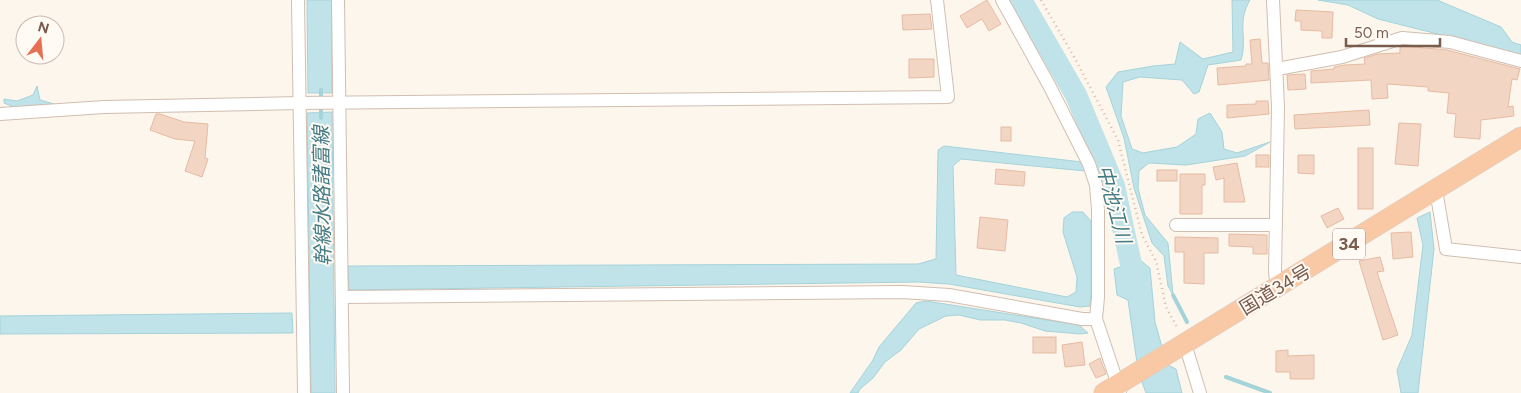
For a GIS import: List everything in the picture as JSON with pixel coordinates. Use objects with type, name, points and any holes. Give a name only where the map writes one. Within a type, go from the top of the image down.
[{"type":"highway","name":"国道34号","points":[[1118,387],[1181,346],[1521,137]]},
{"type":"street","points":[[298,0],[304,393]]},
{"type":"street","points":[[338,0],[326,104],[342,297],[343,393]]},
{"type":"street","points":[[0,114],[104,107],[299,103],[948,97],[937,0]]},
{"type":"street","points":[[1002,0],[1050,87],[1089,164],[1096,185],[1098,210],[1098,297],[1096,319],[1118,387]]},
{"type":"street","points":[[1273,0],[1277,69],[1276,272],[1278,288]]},
{"type":"street","points":[[1277,69],[1342,57],[1402,38],[1450,42],[1521,61]]},
{"type":"street","points":[[1436,190],[1446,249],[1521,257]]},
{"type":"street","points":[[1176,225],[1276,225]]},
{"type":"street","points":[[342,297],[902,292],[949,295],[1096,319]]},
{"type":"street","points":[[1181,346],[1200,393]]},
{"type":"path","points":[[1041,0],[1073,55],[1118,140],[1142,235],[1156,261],[1166,307],[1181,346]]},
{"type":"water","points":[[307,0],[332,0],[332,93],[308,93]]},
{"type":"water","points":[[1232,0],[1250,0],[1244,16],[1241,60],[1208,65],[1199,92],[1194,94],[1182,80],[1140,77],[1123,82],[1121,116],[1132,149],[1143,153],[1177,147],[1196,134],[1198,119],[1210,113],[1222,132],[1224,149],[1237,153],[1270,142],[1245,156],[1186,165],[1149,163],[1139,171],[1138,188],[1145,215],[1168,243],[1173,295],[1168,286],[1164,256],[1152,243],[1134,188],[1124,138],[1106,87],[1118,72],[1175,64],[1180,42],[1203,59],[1233,52]]},
{"type":"water","points":[[1318,0],[1437,0],[1501,27],[1512,42],[1521,45],[1521,55],[1378,19],[1348,5]]},
{"type":"water","points":[[37,86],[40,100],[54,104],[14,107],[4,103],[4,99],[17,101],[33,95]]},
{"type":"water","points":[[332,112],[335,393],[311,393],[307,113]]},
{"type":"water","points":[[944,146],[1082,162],[1085,171],[961,159],[953,166],[956,275],[1067,297],[1076,292],[1077,277],[1063,232],[1064,218],[1072,212],[1083,212],[1091,221],[1090,306],[1080,307],[949,284],[918,282],[349,290],[348,266],[918,264],[936,259],[938,150]]},
{"type":"water","points":[[1430,212],[1434,249],[1418,393],[1401,393],[1397,370],[1412,335],[1423,245],[1417,218]]},
{"type":"water","points":[[1140,260],[1150,268],[1155,322],[1162,347],[1137,363],[1128,300],[1117,295],[1114,269]]},
{"type":"water","points":[[926,301],[1079,325],[1088,333],[1045,331],[1005,320],[980,320],[959,315],[946,316],[919,329],[901,350],[885,362],[858,393],[850,393],[873,360],[879,347],[916,303]]},
{"type":"water","points":[[292,313],[293,333],[0,334],[0,316]]},
{"type":"water","points":[[1166,364],[1176,369],[1182,393],[1146,393],[1142,382]]},
{"type":"building","points":[[987,0],[1001,24],[989,31],[982,19],[967,28],[960,16]]},
{"type":"building","points":[[1296,10],[1333,12],[1332,38],[1322,38],[1322,31],[1301,30],[1301,21],[1295,21]]},
{"type":"building","points":[[930,14],[932,29],[903,30],[902,15]]},
{"type":"building","points":[[1260,39],[1262,63],[1268,63],[1269,80],[1218,85],[1217,68],[1252,64],[1250,40]]},
{"type":"building","points":[[1400,47],[1447,50],[1520,69],[1517,80],[1512,79],[1508,107],[1513,106],[1514,116],[1481,120],[1480,139],[1454,137],[1456,114],[1447,113],[1449,93],[1428,91],[1428,87],[1387,84],[1388,98],[1372,99],[1371,80],[1311,83],[1311,71],[1334,69],[1334,67],[1345,65],[1365,64],[1364,58],[1378,54],[1400,53]]},
{"type":"building","points":[[909,59],[934,59],[934,77],[909,78]]},
{"type":"building","points":[[1305,74],[1306,89],[1288,90],[1287,75]]},
{"type":"building","points":[[1256,101],[1268,101],[1269,114],[1227,118],[1227,105],[1256,104]]},
{"type":"building","points":[[1369,110],[1370,125],[1295,129],[1294,115]]},
{"type":"building","points":[[156,114],[184,122],[208,124],[205,158],[208,159],[202,177],[185,171],[195,141],[175,139],[150,130]]},
{"type":"building","points":[[1399,123],[1421,124],[1418,166],[1395,164]]},
{"type":"building","points":[[1001,127],[1011,127],[1011,141],[1001,141]]},
{"type":"building","points":[[1358,148],[1373,148],[1373,209],[1358,209]]},
{"type":"building","points":[[1256,155],[1269,155],[1269,167],[1256,167]]},
{"type":"building","points":[[1298,155],[1314,155],[1314,174],[1298,173]]},
{"type":"building","points":[[1237,163],[1245,202],[1224,202],[1224,178],[1216,180],[1213,167]]},
{"type":"building","points":[[996,169],[1025,172],[1024,186],[995,184]]},
{"type":"building","points":[[1157,170],[1177,170],[1177,181],[1157,181]]},
{"type":"building","points":[[1180,174],[1205,174],[1205,185],[1202,185],[1202,214],[1180,214]]},
{"type":"building","points":[[1338,208],[1344,219],[1327,228],[1321,216]]},
{"type":"building","points":[[980,217],[1008,220],[1005,251],[977,248]]},
{"type":"building","points":[[1411,232],[1413,257],[1393,259],[1391,233]]},
{"type":"building","points":[[1229,234],[1267,235],[1267,254],[1253,254],[1253,247],[1229,246]]},
{"type":"building","points":[[1175,237],[1218,238],[1218,253],[1204,253],[1204,284],[1184,283],[1184,252],[1175,252]]},
{"type":"building","points":[[1380,257],[1384,271],[1377,272],[1398,335],[1383,340],[1359,261]]},
{"type":"building","points":[[1033,337],[1056,337],[1056,353],[1033,353]]},
{"type":"building","points":[[1082,342],[1085,365],[1065,367],[1062,345]]},
{"type":"building","points":[[1288,350],[1288,356],[1314,355],[1314,379],[1290,379],[1290,372],[1276,372],[1276,351]]},
{"type":"building","points":[[1100,358],[1106,374],[1096,378],[1089,364]]},
{"type":"waterway","name":"中池江川","points":[[1021,0],[1076,95],[1114,186],[1137,292]]},
{"type":"waterway","name":"幹線水路諸富線","points":[[321,90],[321,118]]},
{"type":"waterway","points":[[1173,295],[1187,322]]},
{"type":"waterway","points":[[1226,377],[1270,393]]}]
